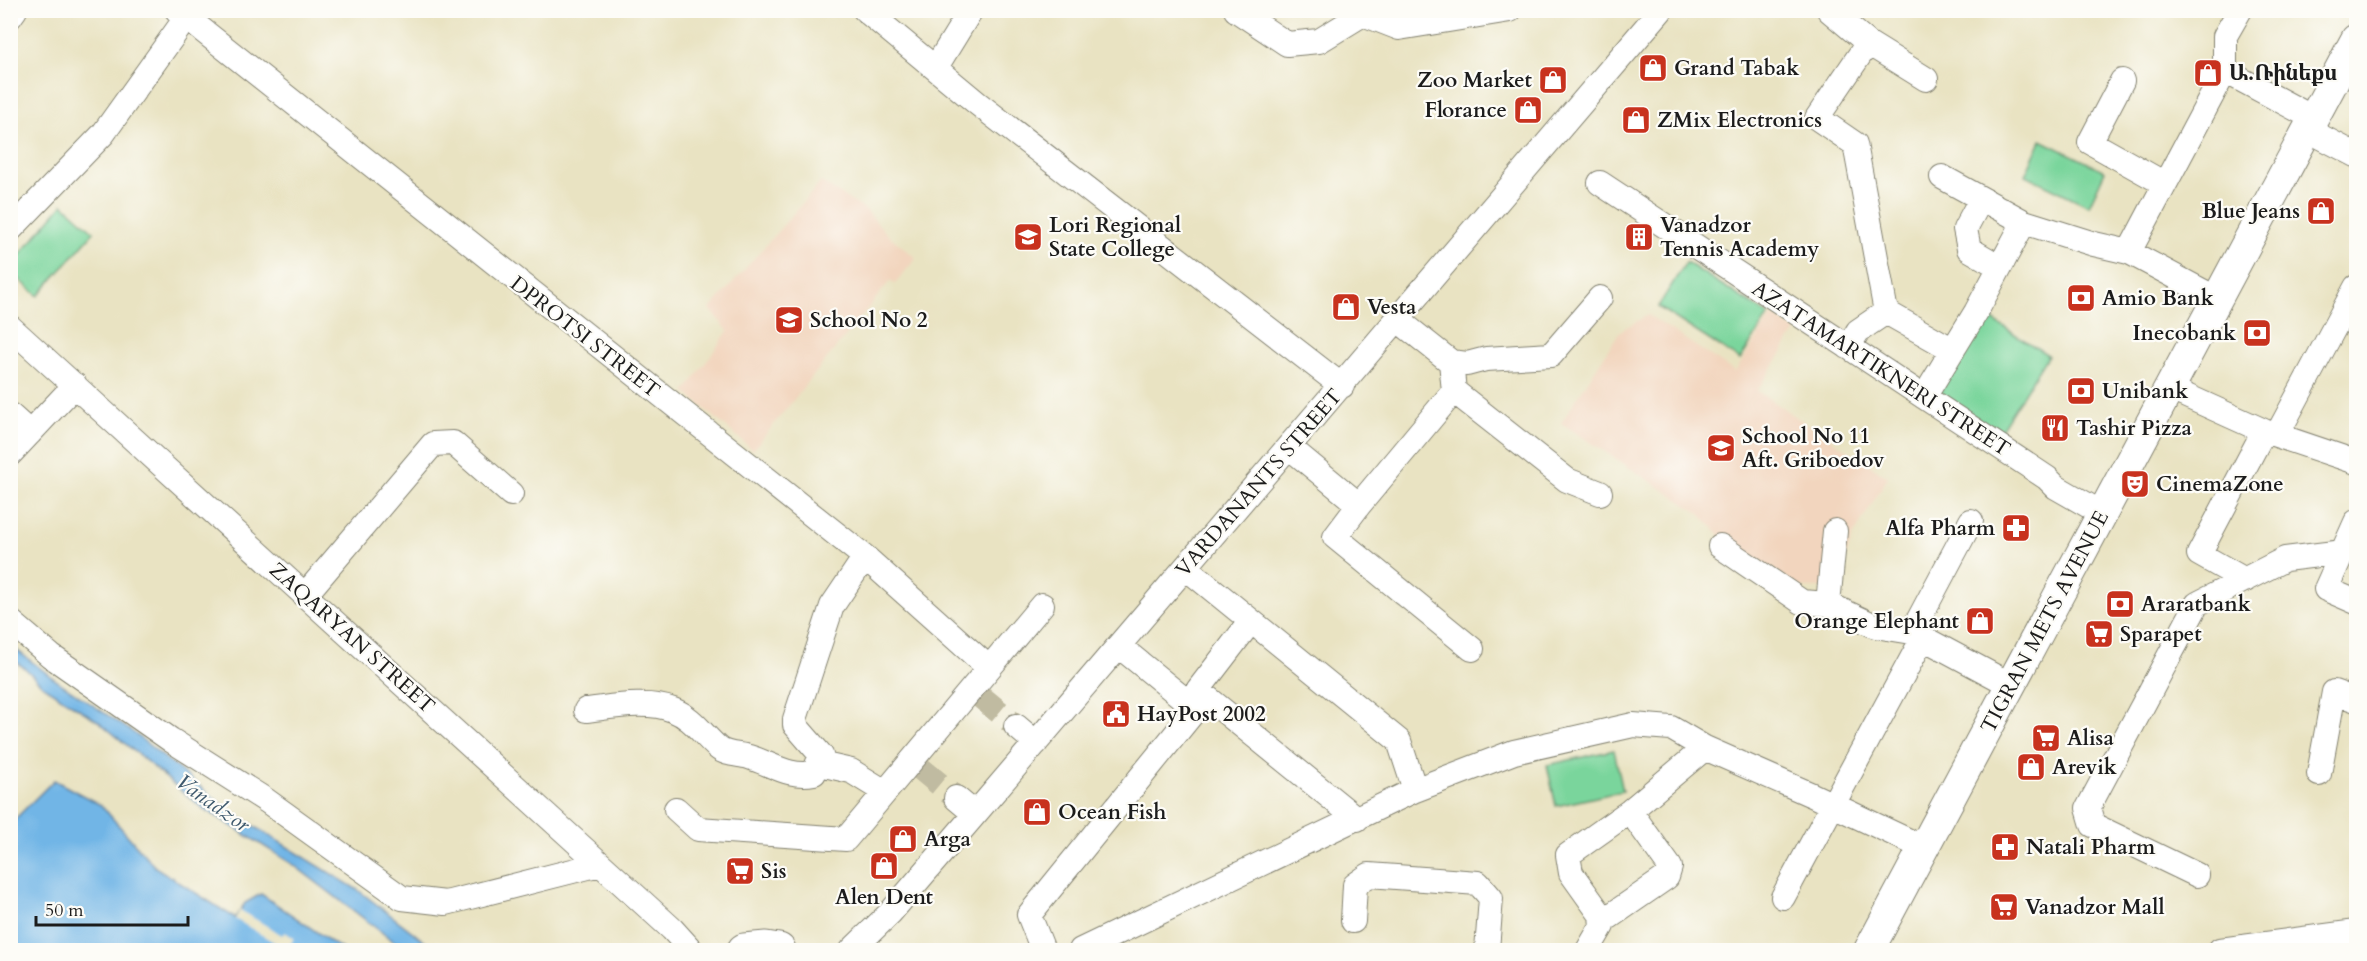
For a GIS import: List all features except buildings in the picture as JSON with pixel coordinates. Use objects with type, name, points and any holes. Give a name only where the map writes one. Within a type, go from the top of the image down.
[{"type":"highway","points":[[744,951],[766,948],[779,951]]},
{"type":"main road","name":"TIGRAN METS AVENUE","points":[[1869,951],[2219,300],[2356,39]]},
{"type":"street","points":[[10,17],[15,10]]},
{"type":"street","points":[[865,10],[987,110],[1342,386]]},
{"type":"street","points":[[936,67],[971,10]]},
{"type":"street","points":[[1236,10],[1287,44],[1319,40],[1363,12],[1399,28],[1510,10]]},
{"type":"street","name":"VARDANANTS STREET","points":[[852,951],[890,913],[1036,743],[1660,10]]},
{"type":"street","points":[[1830,10],[1868,43],[1926,79]]},
{"type":"street","points":[[2129,252],[2226,71],[2225,36],[2240,10]]},
{"type":"street","points":[[10,230],[103,134],[182,14]]},
{"type":"street","name":"DPROTSI STREET","points":[[182,14],[865,557],[989,668]]},
{"type":"street","points":[[1868,43],[1817,118],[1855,144],[1886,312],[1953,350]]},
{"type":"street","points":[[2226,71],[2312,124],[2356,155]]},
{"type":"street","points":[[2122,81],[2090,142],[2165,184]]},
{"type":"street","points":[[1942,177],[2024,222],[2094,244],[2129,252],[2219,300]]},
{"type":"street","name":"AZATAMARTIKNERI STREET","points":[[1600,183],[2047,478],[2056,487],[2103,514]]},
{"type":"street","points":[[1981,199],[1965,229],[1969,249],[2000,267]]},
{"type":"street","points":[[1924,397],[1953,350],[2024,222]]},
{"type":"street","points":[[2245,580],[2199,554],[2356,287]]},
{"type":"street","points":[[1398,320],[1451,362],[1467,364],[1486,359],[1551,355],[1600,298]]},
{"type":"street","points":[[1848,347],[1858,331],[1886,312]]},
{"type":"street","name":"ZAQARYAN STREET","points":[[10,327],[600,864],[692,951]]},
{"type":"street","points":[[1451,362],[1454,391],[1335,537],[1473,649]]},
{"type":"street","points":[[10,454],[75,385]]},
{"type":"street","points":[[2171,389],[2271,433],[2356,462]]},
{"type":"street","points":[[1454,391],[1567,480],[1600,493]]},
{"type":"street","points":[[10,414],[30,433]]},
{"type":"street","points":[[305,595],[433,444],[453,444],[511,494]]},
{"type":"street","points":[[1289,447],[1359,505]]},
{"type":"street","points":[[1783,897],[1833,805],[1971,521]]},
{"type":"street","points":[[2356,522],[2326,589],[2356,602]]},
{"type":"street","points":[[1827,604],[1835,531]]},
{"type":"street","points":[[1720,546],[1802,602],[1827,604],[1875,627],[1917,635],[2011,685]]},
{"type":"street","points":[[2197,875],[2093,825],[2088,808],[2197,604],[2285,559],[2343,552]]},
{"type":"street","points":[[586,710],[639,705],[671,709],[688,717],[720,750],[749,757],[778,770],[796,774],[814,772],[820,764],[821,755],[795,725],[795,719],[832,606],[865,557]]},
{"type":"street","points":[[1186,568],[1398,741],[1415,790]]},
{"type":"street","points":[[676,808],[698,829],[846,839],[885,792],[916,765],[976,693],[989,668],[1041,605]]},
{"type":"street","points":[[10,621],[51,656],[171,740],[267,801],[402,898],[446,903],[600,864]]},
{"type":"street","points":[[1251,621],[1198,690],[1357,819]]},
{"type":"street","points":[[1043,951],[1029,915],[1196,709],[1119,646]]},
{"type":"street","points":[[2319,774],[2334,692],[2356,700]]},
{"type":"street","points":[[1081,951],[1415,790],[1514,752],[1634,725],[1671,728],[1706,748],[1924,848]]},
{"type":"street","points":[[1016,726],[1036,743]]},
{"type":"street","points":[[1588,951],[1602,926],[1601,915],[1571,873],[1568,855],[1630,811],[1706,748]]},
{"type":"street","points":[[820,764],[851,771],[885,792]]},
{"type":"street","points":[[956,798],[975,814]]},
{"type":"street","points":[[1601,915],[1609,918],[1667,877],[1670,867],[1630,811]]},
{"type":"street","points":[[1353,921],[1355,885],[1369,876],[1478,882],[1491,898],[1487,951]]},
{"type":"street","points":[[2220,951],[2356,932]]},
{"type":"shaded area","name":"School No 2","points":[[821,182],[867,211],[887,234],[916,258],[895,284],[890,281],[753,450],[685,392],[728,331],[710,309]]},
{"type":"shaded area","name":"School No 11 Aft. Griboedov","points":[[1648,315],[1735,372],[1772,315],[1796,331],[1757,391],[1888,477],[1853,536],[1836,585],[1830,588],[1799,588],[1726,541],[1699,513],[1561,423],[1620,331]]},
{"type":"green space","points":[[2041,140],[2105,171],[2089,206],[2025,175]]},
{"type":"green space","points":[[63,204],[94,232],[38,296],[11,272],[11,265]]},
{"type":"green space","points":[[1686,262],[1769,315],[1740,360],[1658,307]]},
{"type":"green space","points":[[1986,316],[2048,355],[1999,433],[1937,394]]},
{"type":"green space","points":[[1614,750],[1623,791],[1556,806],[1547,765]]},
{"type":"water","name":"Vanadzor","points":[[10,645],[53,678],[134,733],[234,814],[358,890],[436,950],[405,950],[291,863],[201,807],[98,721],[43,686],[25,668],[11,659]]},
{"type":"water","points":[[54,780],[101,805],[155,867],[235,918],[245,903],[261,894],[343,950],[11,950],[11,823]]},
{"type":"pier","points":[[240,910],[282,935],[285,932],[294,938],[287,950],[275,948],[277,944],[235,919]]},
{"type":"tunnel","points":[[981,697],[1016,726]]},
{"type":"tunnel","points":[[921,769],[956,798]]},
{"type":"place","name":"Grand Tabak","points":[[1653,68]]},
{"type":"place","name":"Ա.Ռինեքս","points":[[2208,73]]},
{"type":"place","name":"Zoo Market","points":[[1553,80]]},
{"type":"place","name":"Florance","points":[[1528,110]]},
{"type":"place","name":"ZMix Electronics","points":[[1636,120]]},
{"type":"place","name":"Blue Jeans","points":[[2321,211]]},
{"type":"place","name":"Lori Regional State College","points":[[1028,237]]},
{"type":"place","name":"Vanadzor Tennis Academy","points":[[1639,237]]},
{"type":"place","name":"Amio Bank","points":[[2081,298]]},
{"type":"place","name":"Vesta","points":[[1346,307]]},
{"type":"place","name":"School No 2","points":[[789,320]]},
{"type":"place","name":"Inecobank","points":[[2257,333]]},
{"type":"place","name":"Unibank","points":[[2081,391]]},
{"type":"place","name":"Tashir Pizza","points":[[2055,428]]},
{"type":"place","name":"School No 11 Aft. Griboedov","points":[[1721,448]]},
{"type":"place","name":"CinemaZone","points":[[2135,484]]},
{"type":"place","name":"Alfa Pharm","points":[[2016,528]]},
{"type":"place","name":"Araratbank","points":[[2120,604]]},
{"type":"place","name":"Orange Elephant","points":[[1980,621]]},
{"type":"place","name":"Sparapet","points":[[2099,634]]},
{"type":"place","name":"HayPost 2002","points":[[1116,714]]},
{"type":"place","name":"Alisa","points":[[2046,738]]},
{"type":"place","name":"Arevik","points":[[2031,767]]},
{"type":"place","name":"Ocean Fish","points":[[1037,812]]},
{"type":"place","name":"Arga","points":[[903,839]]},
{"type":"place","name":"Natali Pharm","points":[[2005,847]]},
{"type":"place","name":"Alen Dent","points":[[884,866]]},
{"type":"place","name":"Sis","points":[[740,871]]},
{"type":"place","name":"Vanadzor Mall","points":[[2004,907]]}]
